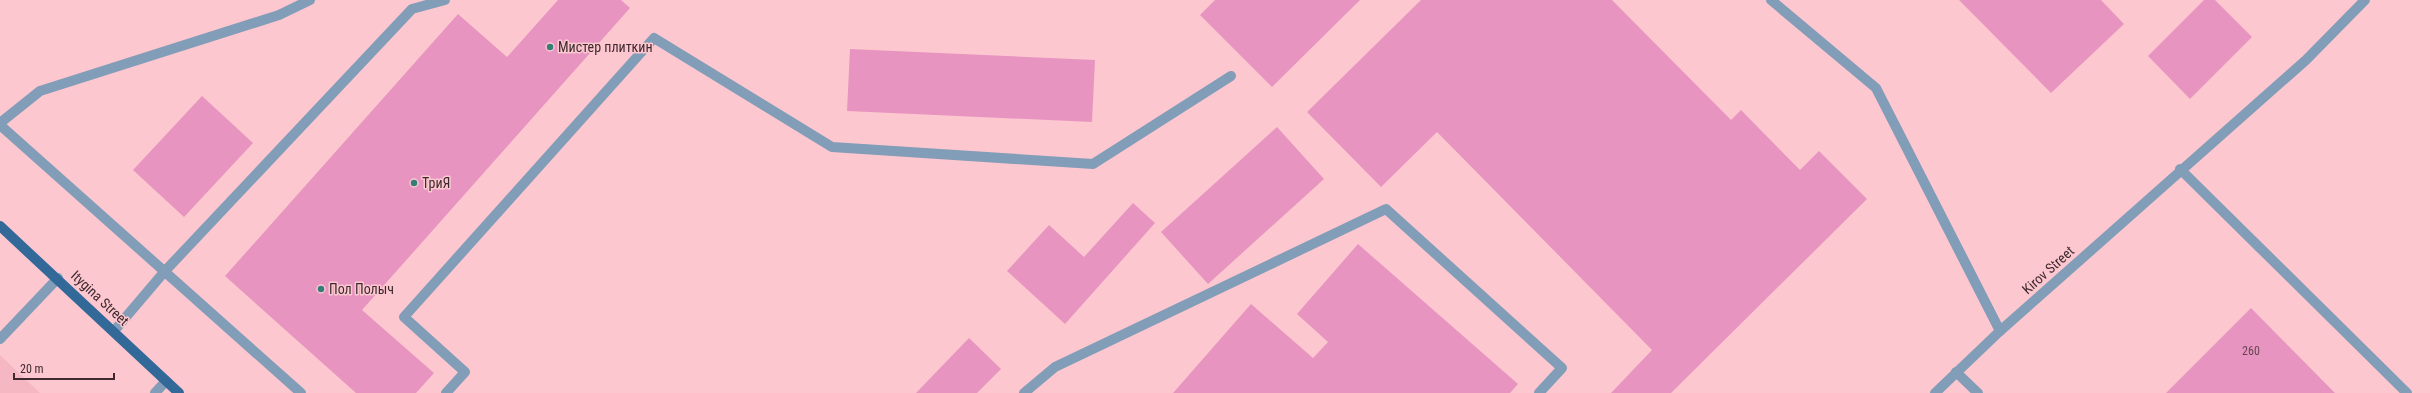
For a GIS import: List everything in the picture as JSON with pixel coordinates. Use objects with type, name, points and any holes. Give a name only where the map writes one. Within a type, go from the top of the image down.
[{"type":"main road","name":"Itygina Street","points":[[0,226],[58,278],[179,393]]},
{"type":"street","points":[[301,393],[0,124],[40,91],[279,14],[310,0]]},
{"type":"street","points":[[114,331],[164,272],[412,9],[445,0]]},
{"type":"street","points":[[1771,0],[1876,88],[2000,331]]},
{"type":"street","name":"Kirov Street","points":[[1936,393],[2000,331],[2180,169],[2306,60],[2365,0]]},
{"type":"street","points":[[446,393],[465,372],[404,317],[654,38],[832,147],[1092,164],[1231,76]]},
{"type":"street","points":[[2180,169],[2406,393]]},
{"type":"street","points":[[1024,393],[1055,367],[1386,209],[1562,368],[1539,393]]},
{"type":"street","points":[[0,339],[58,278]]},
{"type":"street","points":[[1956,372],[1978,393]]},
{"type":"street","points":[[155,393],[166,381]]},
{"type":"shaded area","points":[[0,355],[40,393],[0,393]]},
{"type":"building","points":[[558,0],[621,0],[630,8],[362,310],[434,373],[416,393],[356,393],[225,276],[458,14],[507,57]]},
{"type":"building","points":[[1215,0],[1360,0],[1272,87],[1200,15]]},
{"type":"building","points":[[1421,0],[1612,0],[1731,120],[1741,110],[1800,170],[1819,151],[1867,199],[1671,393],[1611,393],[1652,350],[1437,132],[1381,187],[1307,112]]},
{"type":"building","points":[[1959,0],[2101,0],[2124,24],[2051,93]]},
{"type":"building","points":[[2204,0],[2215,0],[2252,37],[2190,99],[2148,56]]},
{"type":"building","points":[[850,49],[1095,60],[1092,122],[847,111]]},
{"type":"building","points":[[202,96],[253,143],[184,217],[133,170]]},
{"type":"building","points":[[1277,127],[1324,179],[1208,284],[1161,232]]},
{"type":"building","points":[[1133,203],[1155,223],[1065,324],[1007,271],[1049,225],[1084,257]]},
{"type":"building","points":[[1358,244],[1518,384],[1510,393],[1173,393],[1251,304],[1313,358],[1328,342],[1297,314]]},
{"type":"building","points":[[2251,308],[2335,393],[2166,393]]},
{"type":"building","points":[[969,338],[1001,369],[977,393],[916,393]]},
{"type":"place","name":"Мистер плиткин","points":[[550,47]]},
{"type":"place","name":"ТриЯ","points":[[414,183]]},
{"type":"place","name":"Пол Полыч","points":[[321,289]]}]
